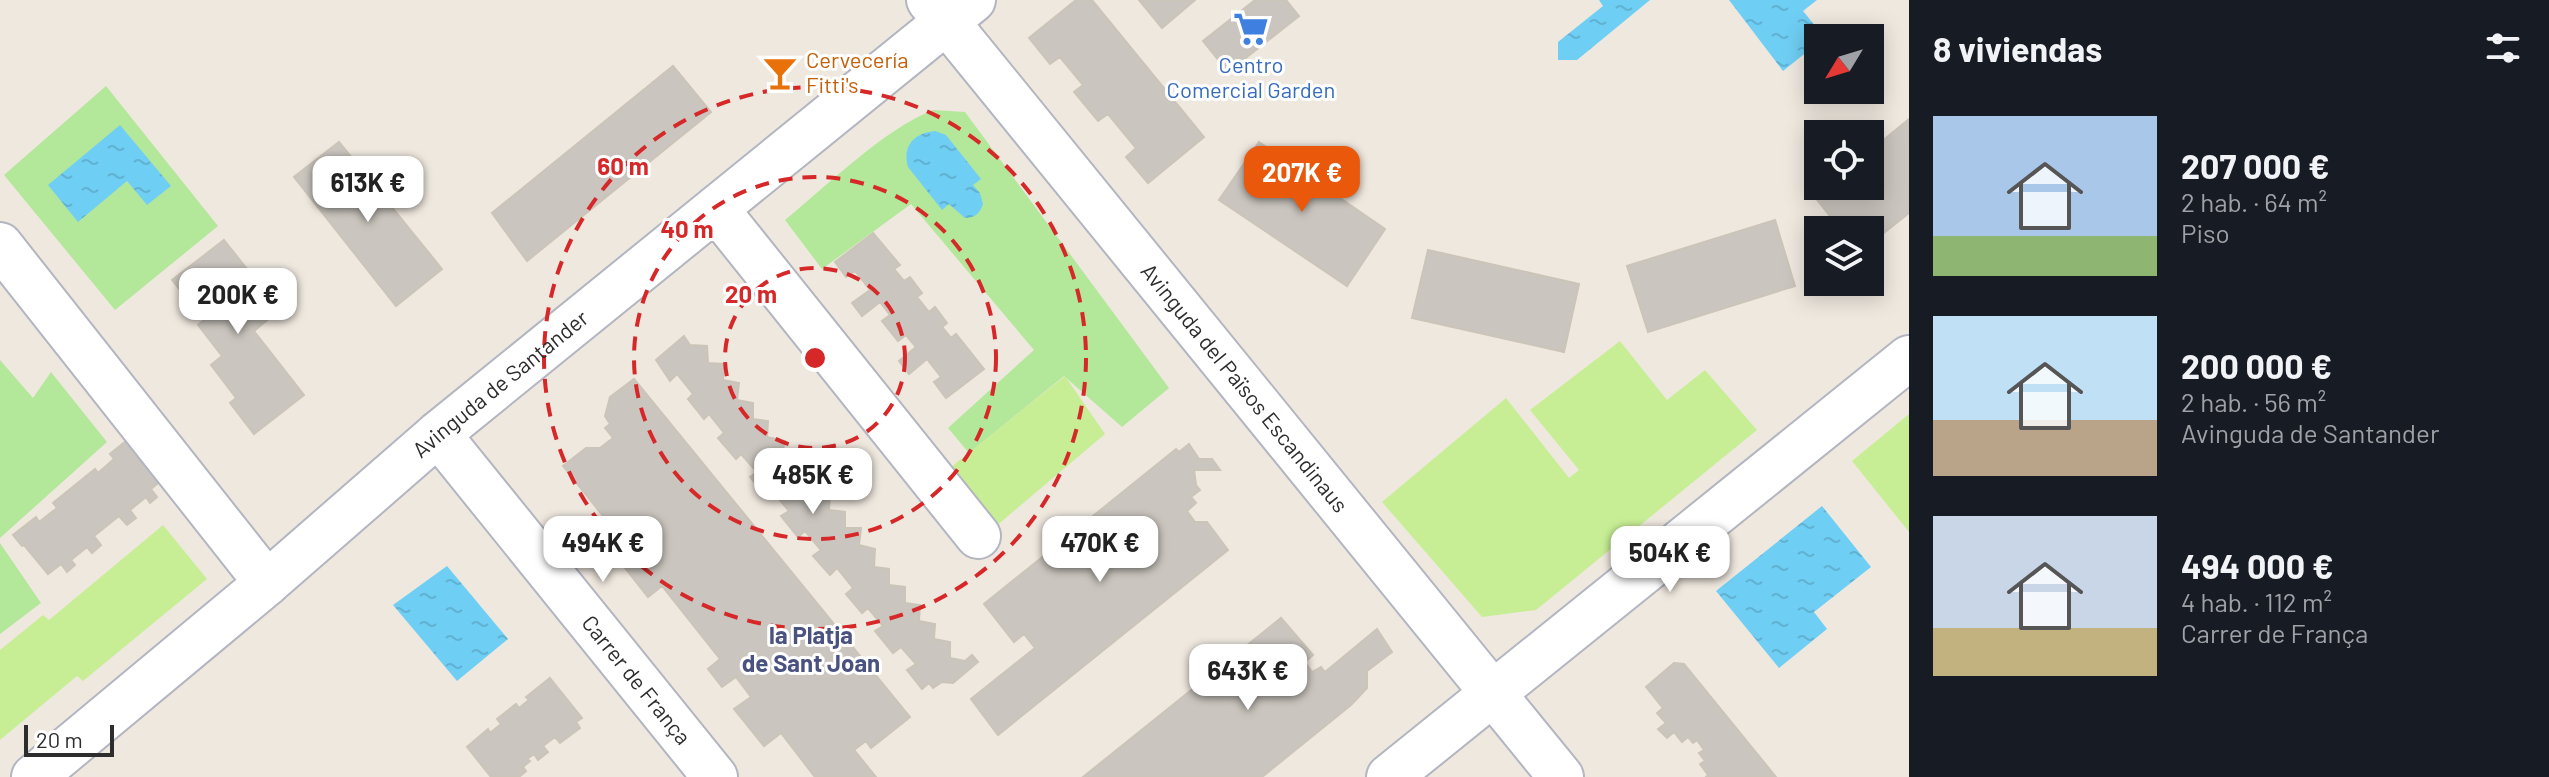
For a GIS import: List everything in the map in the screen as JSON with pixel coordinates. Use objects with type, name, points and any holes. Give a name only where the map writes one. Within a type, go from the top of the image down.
[{"type":"street","name":"Avinguda de Santander","points":[[34,777],[267,583],[438,434],[716,209],[950,7]]},
{"type":"street","name":"Avinguda del Països Escandinaus","points":[[950,7],[1561,777]]},
{"type":"street","points":[[716,209],[978,536]]},
{"type":"street","points":[[0,245],[267,583]]},
{"type":"street","points":[[1389,777],[1909,358]]},
{"type":"street","name":"Carrer de França","points":[[438,434],[715,777]]},
{"type":"green space","points":[[106,86],[218,226],[115,310],[4,175]]},
{"type":"green space","points":[[933,110],[965,112],[1169,388],[1122,427],[1064,376],[969,453],[948,428],[1034,350],[911,204],[822,269],[785,220],[876,144]]},
{"type":"green space","points":[[1620,341],[1667,400],[1705,370],[1757,430],[1536,610],[1482,617],[1382,502],[1506,398],[1569,478],[1579,470],[1530,410]]},
{"type":"green space","points":[[0,360],[33,398],[51,372],[107,442],[0,538]]},
{"type":"green space","points":[[1065,376],[1105,434],[995,527],[951,467]]},
{"type":"green space","points":[[1909,414],[1909,532],[1852,461]]},
{"type":"green space","points":[[163,525],[207,579],[83,681],[77,676],[0,740],[0,650],[43,615],[49,620]]},
{"type":"green space","points":[[0,543],[41,603],[0,634]]},
{"type":"water","points":[[1599,0],[1650,0],[1577,60],[1558,60],[1558,42],[1603,6]]},
{"type":"water","points":[[1729,0],[1817,0],[1803,11],[1814,24],[1804,24],[1804,54],[1783,71]]},
{"type":"water","points":[[120,125],[171,186],[147,205],[127,181],[78,222],[48,185]]},
{"type":"water","points":[[935,131],[946,135],[981,179],[973,185],[980,193],[983,204],[974,216],[965,218],[949,204],[942,210],[908,167],[907,153],[911,142]]},
{"type":"water","points":[[1822,506],[1871,567],[1814,612],[1827,629],[1779,668],[1716,591]]},
{"type":"water","points":[[447,566],[508,639],[457,681],[393,605]]},
{"type":"building","points":[[1076,0],[1092,0],[1204,137],[1148,183],[1126,157],[1136,148],[1108,114],[1098,121],[1074,92],[1083,85],[1060,57],[1050,64],[1029,38]]},
{"type":"building","points":[[1139,0],[1195,0],[1162,28]]},
{"type":"building","points":[[1255,0],[1286,0],[1299,16],[1228,72],[1203,41]]},
{"type":"building","points":[[673,66],[711,112],[527,261],[492,213]]},
{"type":"building","points":[[1909,119],[1909,213],[1884,233],[1884,216],[1830,216],[1817,200],[1884,200],[1884,140]]},
{"type":"building","points":[[339,142],[442,269],[396,306],[294,177]]},
{"type":"building","points":[[1259,142],[1385,229],[1347,286],[1219,200]]},
{"type":"building","points":[[1775,220],[1795,286],[1648,332],[1627,266]]},
{"type":"building","points":[[873,233],[900,265],[894,269],[904,281],[910,277],[922,293],[917,297],[929,312],[935,307],[947,323],[942,327],[951,338],[956,334],[984,369],[946,398],[934,382],[941,377],[927,359],[909,374],[899,361],[916,347],[906,335],[898,341],[882,321],[890,315],[880,302],[862,316],[852,303],[870,290],[855,271],[846,277],[835,262]]},
{"type":"building","points":[[224,240],[255,279],[247,285],[272,316],[254,331],[304,395],[254,434],[230,403],[236,398],[211,365],[222,356],[198,325],[204,320],[172,280]]},
{"type":"building","points":[[1428,250],[1579,284],[1564,352],[1412,318]]},
{"type":"building","points":[[684,336],[690,345],[707,346],[708,363],[724,364],[723,380],[739,383],[737,400],[753,403],[753,419],[768,421],[767,437],[785,441],[782,454],[798,459],[798,473],[815,476],[815,493],[830,494],[829,510],[845,512],[845,528],[861,528],[859,545],[875,549],[874,567],[889,569],[889,585],[905,587],[905,603],[920,605],[919,621],[935,624],[934,639],[950,642],[950,658],[965,661],[972,655],[978,662],[953,683],[942,682],[933,688],[929,683],[922,689],[907,670],[916,664],[901,647],[893,653],[875,631],[883,626],[868,608],[862,613],[846,594],[853,588],[837,568],[830,575],[813,556],[821,550],[805,531],[798,537],[781,516],[789,511],[773,492],[766,497],[750,477],[757,472],[741,454],[736,459],[718,438],[724,433],[709,414],[704,419],[688,399],[693,394],[677,374],[670,381],[656,360]]},
{"type":"building","points":[[634,379],[910,717],[871,748],[866,741],[854,750],[876,777],[815,777],[781,733],[764,746],[734,709],[751,697],[736,677],[722,687],[708,669],[720,659],[662,586],[648,597],[603,540],[615,531],[563,466],[586,448],[600,448],[613,438],[605,428],[610,424],[605,416],[610,397]]},
{"type":"building","points":[[131,437],[164,478],[151,489],[157,497],[150,503],[146,497],[130,510],[136,518],[127,525],[119,516],[94,536],[101,545],[92,553],[87,547],[71,560],[75,565],[67,572],[61,564],[48,574],[13,535],[36,517],[39,522],[57,508],[53,503],[95,469],[98,473],[114,459],[110,454]]},
{"type":"building","points":[[1189,444],[1199,459],[1212,459],[1220,470],[1194,470],[1200,490],[1191,497],[1196,503],[1187,511],[1195,522],[1207,522],[1228,550],[998,735],[971,699],[1035,648],[1024,634],[1014,642],[984,604],[1176,449],[1179,452]]},
{"type":"building","points":[[1281,618],[1313,655],[1305,662],[1312,672],[1321,667],[1325,672],[1377,629],[1392,652],[1367,671],[1367,688],[1351,705],[1262,777],[1083,777]]},
{"type":"building","points":[[1674,663],[1684,664],[1776,777],[1706,777],[1708,775],[1700,764],[1705,761],[1699,753],[1704,750],[1697,740],[1693,743],[1688,737],[1682,742],[1674,732],[1667,738],[1658,729],[1666,723],[1657,713],[1663,708],[1646,687]]},
{"type":"building","points":[[550,678],[582,718],[576,722],[580,728],[560,743],[555,737],[543,746],[548,752],[538,760],[534,754],[527,759],[530,761],[523,767],[526,771],[519,777],[491,777],[467,747],[488,729],[490,733],[501,724],[497,719],[516,704],[519,708],[529,700],[526,697]]},
{"type":"place","name":"Centro Comercial Garden","points":[[1251,29]]},
{"type":"place","name":"Cervecería Fitti's","points":[[780,73]]},
{"type":"district","name":"la Platja de Sant Joan","points":[[811,650]]}]
